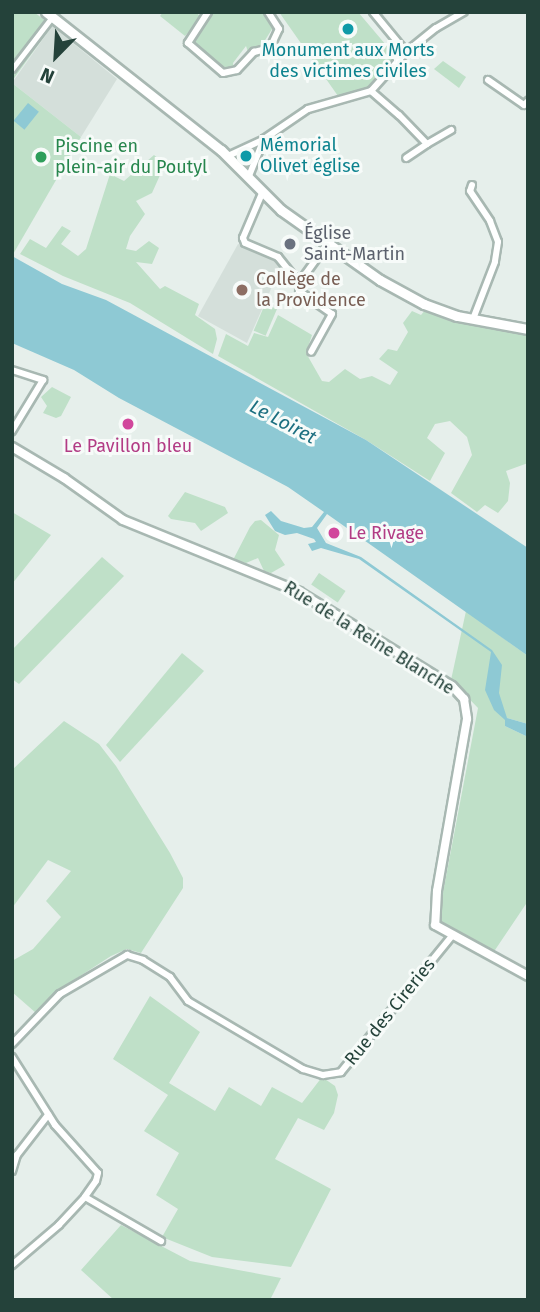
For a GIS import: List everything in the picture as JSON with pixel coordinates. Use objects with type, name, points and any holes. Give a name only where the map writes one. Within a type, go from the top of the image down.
[{"type":"main road","points":[[50,14],[228,156],[281,210],[374,275],[424,304],[474,318],[528,326]]},
{"type":"street","points":[[208,12],[188,43],[223,74],[237,70],[254,52],[270,48],[279,29],[268,12]]},
{"type":"street","points":[[373,12],[406,52]]},
{"type":"street","points":[[228,156],[264,139],[308,109],[371,91],[406,52],[436,28],[464,12]]},
{"type":"street","points":[[12,69],[50,14]]},
{"type":"street","points":[[488,80],[524,105],[528,101]]},
{"type":"street","points":[[371,91],[400,115],[427,144]]},
{"type":"street","points":[[406,158],[451,130]]},
{"type":"street","points":[[249,176],[264,139]]},
{"type":"street","points":[[472,185],[470,191],[490,221],[498,242],[495,262],[474,318]]},
{"type":"street","points":[[263,191],[243,238],[245,243],[273,253],[299,283]]},
{"type":"street","points":[[311,352],[332,314],[299,291],[299,283],[328,243]]},
{"type":"street","points":[[12,370],[43,380],[12,431]]},
{"type":"street","name":"Rue de la Reine Blanche","points":[[12,447],[64,478],[124,520],[299,592],[452,686],[464,699],[467,719],[434,920],[437,928],[528,976]]},
{"type":"street","name":"Rue des Cireries","points":[[12,1044],[60,994],[127,955],[142,960],[170,977],[188,1001],[303,1069],[323,1075],[341,1072],[452,936]]},
{"type":"street","points":[[12,1057],[48,1115],[98,1172],[96,1181],[85,1197],[49,1236],[12,1265]]},
{"type":"street","points":[[12,1171],[17,1156],[48,1115]]},
{"type":"street","points":[[85,1197],[161,1241]]},
{"type":"shaded area","points":[[52,26],[117,79],[81,137],[12,83]]},
{"type":"shaded area","name":"Collège de la Providence","points":[[238,244],[271,255],[282,264],[247,343],[198,316]]},
{"type":"green space","points":[[12,12],[34,12],[52,26],[12,81]]},
{"type":"green space","points":[[163,12],[200,12],[198,15],[204,15],[185,36],[160,16]]},
{"type":"green space","points":[[211,12],[266,12],[278,30],[276,35],[272,29],[264,42],[267,46],[248,52],[246,46],[233,63],[234,70],[224,71],[191,45],[191,37],[193,44]]},
{"type":"green space","points":[[279,12],[358,12],[397,58],[378,73],[379,77],[368,88],[338,96]]},
{"type":"green space","points":[[443,61],[466,77],[459,88],[434,69]]},
{"type":"green space","name":"Piscine en plein-air du Poutyl","points":[[12,83],[81,137],[12,256]]},
{"type":"green space","points":[[154,155],[165,164],[152,193],[136,201],[145,214],[130,236],[126,249],[136,251],[149,241],[159,248],[152,264],[136,262],[160,289],[165,286],[199,304],[195,315],[215,329],[217,339],[213,354],[130,303],[63,276],[20,254],[30,239],[46,248],[62,226],[71,231],[61,244],[78,256],[86,249],[110,174],[124,181]]},
{"type":"green space","points":[[265,304],[277,309],[266,336],[254,331]]},
{"type":"green space","points":[[426,309],[460,320],[528,332],[528,463],[506,471],[510,483],[508,501],[498,513],[485,505],[477,512],[451,493],[472,455],[467,437],[450,421],[435,424],[427,438],[445,453],[430,481],[366,440],[218,356],[226,334],[248,346],[254,333],[268,337],[278,315],[312,335],[306,353],[322,381],[329,382],[345,369],[360,379],[372,376],[390,385],[398,372],[379,359],[388,349],[397,351],[408,332],[403,323],[412,311],[421,315]]},
{"type":"green space","points":[[52,387],[71,397],[61,416],[56,418],[43,413],[47,406],[41,397]]},
{"type":"green space","points":[[185,492],[225,507],[228,513],[201,531],[195,523],[171,519],[168,516]]},
{"type":"green space","points":[[12,512],[51,535],[12,584]]},
{"type":"green space","points":[[261,520],[279,535],[275,550],[285,565],[271,573],[264,571],[258,558],[246,563],[233,560],[250,527],[255,521]]},
{"type":"green space","points":[[102,557],[124,576],[19,684],[12,679],[12,650]]},
{"type":"green space","points":[[319,573],[346,591],[338,603],[311,585]]},
{"type":"green space","points":[[466,611],[528,656],[528,724],[507,718],[505,726],[528,737],[528,901],[493,953],[437,924],[478,708],[451,680]]},
{"type":"green space","points":[[182,653],[204,671],[120,762],[106,745]]},
{"type":"green space","points":[[64,721],[99,744],[116,766],[170,853],[183,878],[183,888],[141,953],[127,949],[111,956],[57,991],[36,1013],[12,992],[12,961],[33,949],[61,917],[46,901],[71,871],[48,860],[12,908],[12,770]]},
{"type":"green space","points":[[150,996],[200,1032],[169,1083],[215,1111],[229,1087],[261,1106],[272,1087],[302,1103],[322,1077],[335,1086],[338,1095],[334,1113],[324,1130],[298,1118],[275,1159],[331,1189],[291,1267],[212,1257],[162,1237],[178,1209],[156,1195],[179,1153],[144,1131],[168,1095],[113,1059]]},
{"type":"green space","points":[[121,1225],[190,1261],[281,1278],[270,1300],[114,1300],[81,1270]]},
{"type":"water","points":[[28,103],[39,112],[24,130],[14,121]]},
{"type":"water","name":"Le Loiret","points":[[12,256],[62,284],[106,300],[366,440],[528,548],[528,656],[327,514],[317,528],[326,543],[361,557],[492,650],[502,665],[499,693],[507,718],[528,724],[528,737],[505,726],[505,720],[494,710],[485,690],[491,652],[359,559],[321,548],[312,551],[308,544],[316,542],[314,539],[297,533],[285,535],[275,531],[265,515],[271,511],[281,521],[304,528],[312,527],[324,512],[288,487],[119,398],[74,370],[12,343]]},
{"type":"place","name":"Monument aux Morts des victimes civiles","points":[[348,29]]},
{"type":"place","name":"Mémorial Olivet église","points":[[246,156]]},
{"type":"place","name":"Piscine en plein-air du Poutyl","points":[[41,157]]},
{"type":"place","name":"Église Saint-Martin","points":[[290,244]]},
{"type":"place","name":"Collège de la Providence","points":[[242,290]]},
{"type":"place","name":"Le Pavillon bleu","points":[[128,424]]},
{"type":"place","name":"Le Rivage","points":[[334,533]]}]
